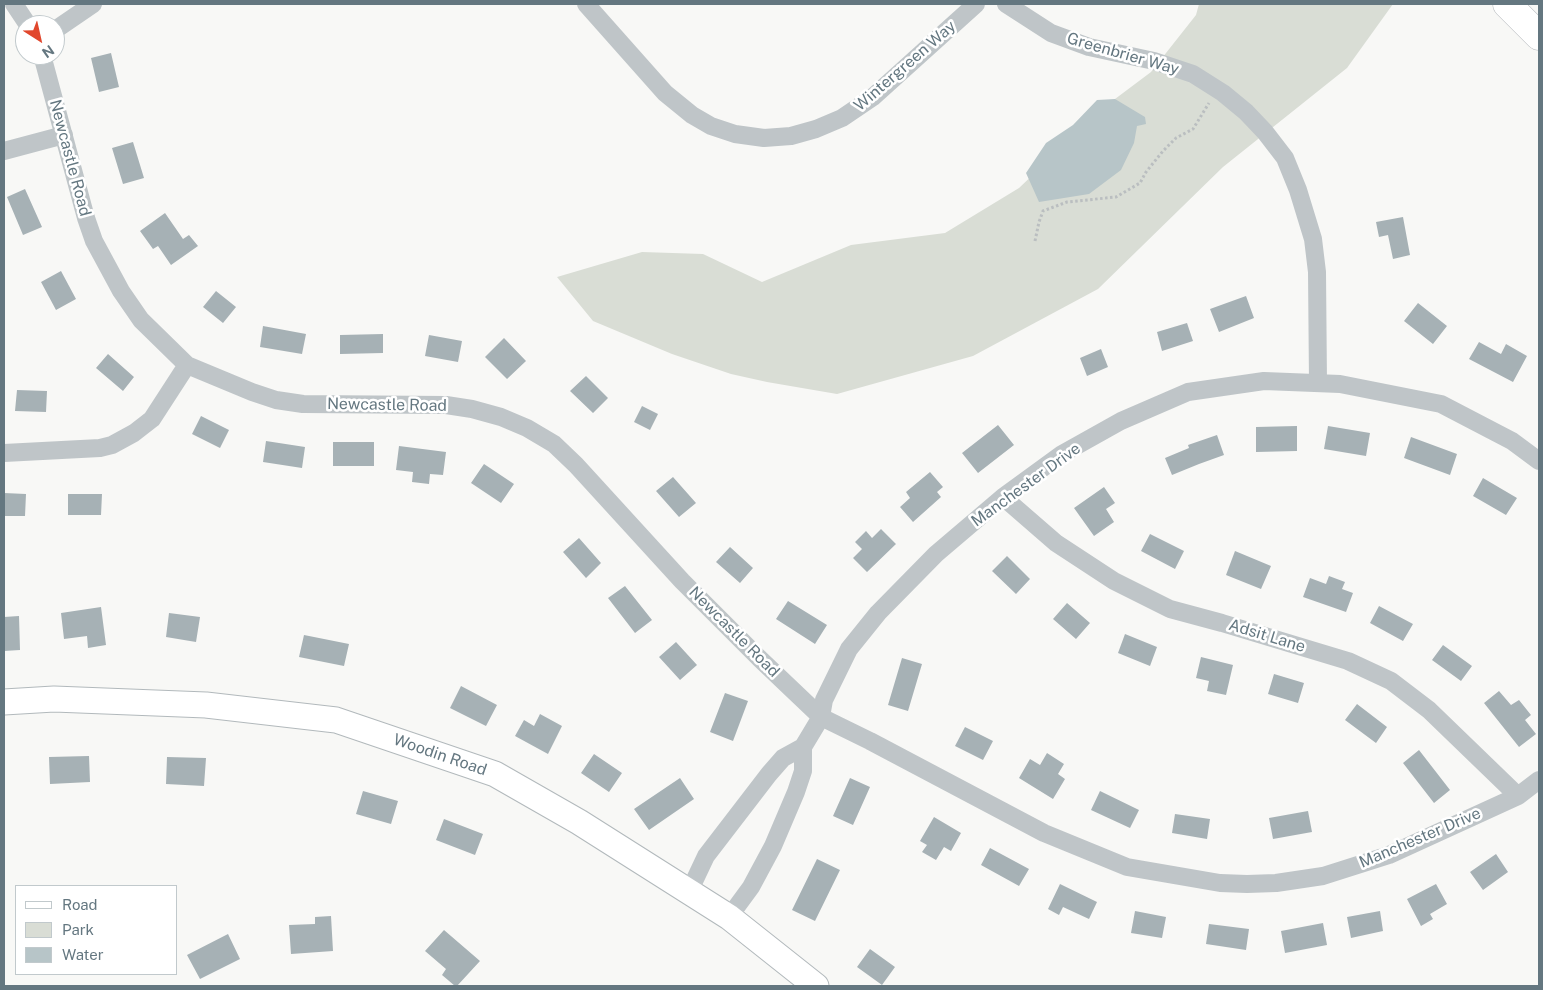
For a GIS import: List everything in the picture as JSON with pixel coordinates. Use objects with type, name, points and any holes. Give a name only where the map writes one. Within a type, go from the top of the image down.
[{"type":"highway","points":[[1523,20],[1539,44]]},
{"type":"street","points":[[14,4],[21,15]]},
{"type":"street","points":[[65,23],[93,4]]},
{"type":"street","name":"Wintergreen Way","points":[[586,4],[665,93],[692,115],[711,126],[735,134],[764,138],[800,134],[842,118],[873,97],[976,4]]},
{"type":"street","name":"Greenbrier Way","points":[[1006,4],[1052,33],[1089,47],[1162,64],[1193,74],[1218,90],[1246,112],[1265,132],[1285,158],[1298,190],[1313,239],[1317,272],[1318,383]]},
{"type":"street","name":"Newcastle Road","points":[[45,65],[86,218],[94,241],[121,291],[141,320],[187,365],[276,400],[303,404],[446,405],[472,409],[501,417],[527,428],[554,444],[576,464],[682,581],[821,717]]},
{"type":"street","points":[[4,151],[64,135]]},
{"type":"street","points":[[4,453],[100,448],[112,445],[134,433],[152,419],[187,365]]},
{"type":"street","name":"Manchester Drive","points":[[689,892],[706,856],[769,774],[783,758],[803,747],[821,717],[824,700],[849,649],[878,613],[936,554],[1003,497],[1062,454],[1121,421],[1188,392],[1264,381],[1340,384],[1442,404],[1512,441],[1539,461]]},
{"type":"street","name":"Adsit Lane","points":[[1003,497],[1056,543],[1114,581],[1170,609],[1348,661],[1391,681],[1429,710],[1518,796]]},
{"type":"street","name":"Woodin Road","points":[[4,702],[54,699],[206,705],[336,720],[494,774],[579,822],[729,918],[816,986]]},
{"type":"street","name":"Manchester Drive","points":[[821,717],[1044,833],[1127,867],[1220,883],[1276,883],[1324,876],[1389,855],[1518,796],[1539,780]]},
{"type":"street","points":[[729,918],[751,887],[796,792],[803,771],[803,747]]},
{"type":"path","points":[[1035,240],[1043,211],[1067,202],[1116,197],[1140,183],[1146,172],[1163,151],[1176,138],[1193,129],[1218,90]]},
{"type":"green space","points":[[1199,4],[1393,4],[1347,68],[1223,167],[1098,289],[973,356],[837,394],[767,382],[731,374],[672,354],[593,321],[557,277],[642,252],[703,254],[762,282],[851,245],[945,233],[1019,188],[1103,108],[1151,72],[1196,15]]},
{"type":"water","points":[[1115,99],[1145,117],[1146,124],[1137,126],[1134,143],[1121,170],[1089,194],[1039,202],[1026,173],[1046,143],[1073,125],[1097,100]]},
{"type":"building","points":[[111,53],[119,87],[99,92],[91,58]]},
{"type":"building","points":[[133,142],[144,178],[123,184],[112,148]]},
{"type":"building","points":[[25,189],[42,227],[23,235],[7,197]]},
{"type":"building","points":[[165,213],[183,239],[189,235],[198,246],[171,265],[158,246],[153,249],[140,231]]},
{"type":"building","points":[[1403,217],[1410,255],[1393,259],[1388,235],[1379,237],[1376,222]]},
{"type":"building","points":[[61,271],[76,299],[56,310],[41,282]]},
{"type":"building","points":[[216,291],[236,307],[223,323],[203,307]]},
{"type":"building","points":[[1246,296],[1254,318],[1219,332],[1210,309]]},
{"type":"building","points":[[1418,303],[1447,326],[1433,344],[1404,321]]},
{"type":"building","points":[[1187,323],[1193,341],[1162,351],[1157,332]]},
{"type":"building","points":[[263,326],[306,334],[302,354],[260,347]]},
{"type":"building","points":[[383,334],[383,353],[340,354],[340,335]]},
{"type":"building","points":[[429,335],[462,341],[458,362],[425,356]]},
{"type":"building","points":[[504,338],[526,361],[507,379],[485,357]]},
{"type":"building","points":[[1479,342],[1501,354],[1506,344],[1527,356],[1513,382],[1469,359]]},
{"type":"building","points":[[1101,349],[1108,367],[1087,376],[1080,358]]},
{"type":"building","points":[[108,354],[134,377],[123,391],[96,368]]},
{"type":"building","points":[[586,376],[608,398],[593,413],[570,391]]},
{"type":"building","points":[[17,390],[47,391],[46,412],[15,411]]},
{"type":"building","points":[[642,406],[658,414],[650,430],[634,422]]},
{"type":"building","points":[[201,416],[229,430],[220,448],[192,434]]},
{"type":"building","points":[[998,425],[1014,445],[978,473],[962,453]]},
{"type":"building","points":[[1297,426],[1297,451],[1256,452],[1256,427]]},
{"type":"building","points":[[1328,426],[1370,433],[1366,456],[1324,449]]},
{"type":"building","points":[[1217,435],[1224,455],[1172,475],[1165,458],[1189,448],[1188,445]]},
{"type":"building","points":[[1411,437],[1457,454],[1450,475],[1404,458]]},
{"type":"building","points":[[266,441],[305,447],[302,468],[263,462]]},
{"type":"building","points":[[333,442],[374,442],[374,466],[333,466]]},
{"type":"building","points":[[399,446],[446,452],[443,475],[430,474],[429,484],[412,482],[413,472],[396,470]]},
{"type":"building","points":[[484,464],[514,484],[501,503],[471,483]]},
{"type":"building","points":[[930,472],[943,487],[937,492],[941,497],[913,522],[900,507],[910,498],[906,492]]},
{"type":"building","points":[[673,477],[696,503],[679,517],[656,491]]},
{"type":"building","points":[[1483,478],[1517,498],[1506,515],[1473,496]]},
{"type":"building","points":[[1104,487],[1115,503],[1106,509],[1114,522],[1094,536],[1074,508]]},
{"type":"building","points":[[4,493],[26,494],[25,516],[4,516]]},
{"type":"building","points":[[68,494],[102,494],[101,515],[68,515]]},
{"type":"building","points":[[881,529],[896,544],[867,572],[853,558],[862,549],[855,542],[866,531],[872,538]]},
{"type":"building","points":[[1150,534],[1184,551],[1175,569],[1141,551]]},
{"type":"building","points":[[579,538],[601,563],[586,578],[563,552]]},
{"type":"building","points":[[730,547],[753,568],[740,583],[716,562]]},
{"type":"building","points":[[1235,551],[1271,566],[1261,589],[1226,575]]},
{"type":"building","points":[[1007,556],[1030,579],[1016,594],[992,571]]},
{"type":"building","points":[[1329,576],[1345,582],[1342,589],[1353,593],[1346,612],[1303,597],[1310,578],[1326,584]]},
{"type":"building","points":[[625,586],[652,620],[635,633],[608,598]]},
{"type":"building","points":[[788,601],[827,625],[815,644],[776,619]]},
{"type":"building","points":[[1067,603],[1090,623],[1076,639],[1053,619]]},
{"type":"building","points":[[1379,606],[1413,624],[1403,641],[1370,623]]},
{"type":"building","points":[[101,607],[106,645],[88,648],[87,636],[64,639],[61,613]]},
{"type":"building","points":[[169,613],[200,617],[196,642],[166,637]]},
{"type":"building","points":[[19,616],[20,650],[4,651],[4,617]]},
{"type":"building","points":[[1125,634],[1157,647],[1150,666],[1118,653]]},
{"type":"building","points":[[304,635],[349,644],[344,666],[299,657]]},
{"type":"building","points":[[676,642],[697,665],[680,680],[659,657]]},
{"type":"building","points":[[1443,645],[1472,666],[1461,681],[1432,660]]},
{"type":"building","points":[[1201,657],[1233,665],[1226,695],[1207,691],[1209,681],[1196,678]]},
{"type":"building","points":[[902,658],[922,664],[908,711],[888,705]]},
{"type":"building","points":[[1274,674],[1304,683],[1298,703],[1268,694]]},
{"type":"building","points":[[461,686],[497,705],[486,726],[450,708]]},
{"type":"building","points":[[1499,691],[1511,705],[1519,700],[1531,715],[1525,720],[1536,734],[1519,747],[1484,703]]},
{"type":"building","points":[[725,693],[748,701],[733,741],[710,732]]},
{"type":"building","points":[[1357,704],[1387,727],[1376,743],[1345,720]]},
{"type":"building","points":[[540,714],[562,726],[548,754],[515,736],[524,720],[534,726]]},
{"type":"building","points":[[965,727],[993,741],[983,760],[955,746]]},
{"type":"building","points":[[1419,750],[1450,790],[1434,803],[1403,763]]},
{"type":"building","points":[[1047,753],[1064,764],[1058,774],[1065,779],[1053,799],[1019,778],[1030,759],[1040,765]]},
{"type":"building","points":[[594,754],[622,773],[609,792],[581,773]]},
{"type":"building","points":[[89,756],[90,782],[50,784],[49,757]]},
{"type":"building","points":[[167,757],[206,758],[204,786],[166,784]]},
{"type":"building","points":[[680,778],[694,799],[649,830],[634,809]]},
{"type":"building","points":[[850,778],[870,787],[853,825],[833,816]]},
{"type":"building","points":[[363,791],[398,801],[391,824],[356,814]]},
{"type":"building","points":[[1100,791],[1139,810],[1130,828],[1091,810]]},
{"type":"building","points":[[1308,811],[1312,832],[1273,839],[1269,818]]},
{"type":"building","points":[[1175,814],[1210,819],[1207,839],[1172,833]]},
{"type":"building","points":[[934,817],[961,833],[951,851],[944,847],[936,860],[922,852],[927,845],[920,841]]},
{"type":"building","points":[[444,819],[483,834],[475,855],[436,840]]},
{"type":"building","points":[[990,848],[1029,869],[1019,886],[981,865]]},
{"type":"building","points":[[1496,854],[1508,872],[1483,890],[1470,872]]},
{"type":"building","points":[[817,859],[840,870],[815,921],[792,910]]},
{"type":"building","points":[[1060,884],[1097,902],[1089,919],[1063,907],[1059,915],[1048,909]]},
{"type":"building","points":[[1436,884],[1447,904],[1430,914],[1433,919],[1421,926],[1407,899]]},
{"type":"building","points":[[1135,911],[1166,917],[1162,938],[1131,933]]},
{"type":"building","points":[[1380,911],[1383,931],[1351,938],[1347,917]]},
{"type":"building","points":[[331,916],[333,951],[291,954],[289,925],[315,924],[315,917]]},
{"type":"building","points":[[1323,923],[1327,945],[1285,953],[1281,931]]},
{"type":"building","points":[[1209,924],[1249,929],[1246,950],[1206,944]]},
{"type":"building","points":[[444,930],[480,961],[457,986],[442,975],[446,969],[425,951]]},
{"type":"building","points":[[228,934],[240,959],[200,979],[187,955]]},
{"type":"building","points":[[870,949],[895,967],[882,985],[857,967]]}]
